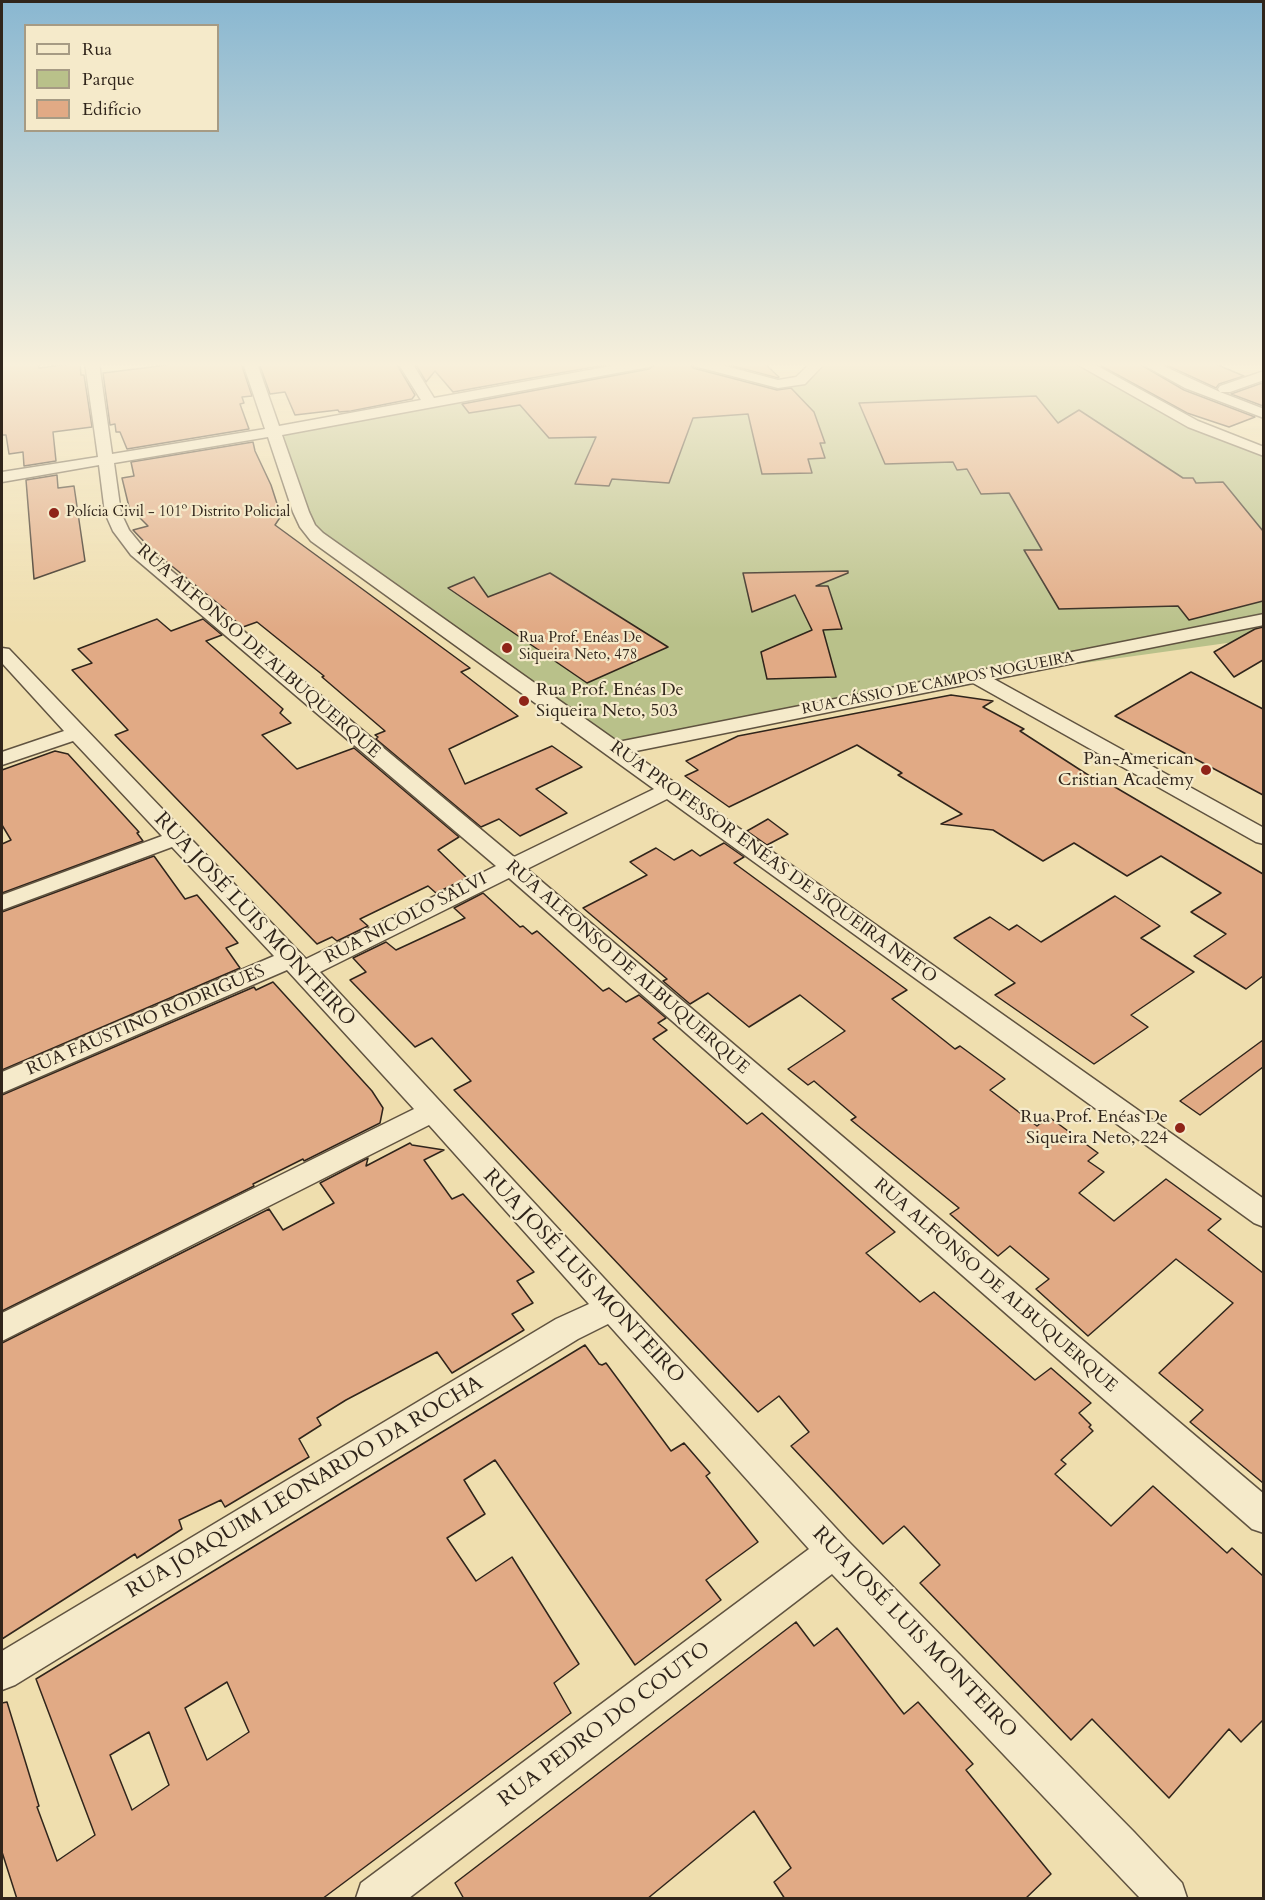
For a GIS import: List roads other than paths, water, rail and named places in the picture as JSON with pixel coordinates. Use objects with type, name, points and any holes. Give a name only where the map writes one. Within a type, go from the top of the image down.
[{"type":"street","name":"RUA ALFONSO DE ALBUQUERQUE","points":[[105,452],[113,513],[121,531],[137,551],[510,867],[1263,1517]]},
{"type":"street","points":[[2,477],[151,452]]},
{"type":"street","name":"RUA PROFESSOR ENÉAS DE SIQUEIRA NETO","points":[[279,452],[301,512],[308,527],[317,537],[1263,1215]]},
{"type":"street","name":"RUA CÁSSIO DE CAMPOS NOGUEIRA","points":[[613,749],[1263,619]]},
{"type":"street","name":"RUA JOSÉ LUIS MONTEIRO","points":[[2,654],[297,965],[834,1551],[1120,1846],[1167,1899]]},
{"type":"street","points":[[975,676],[1263,837]]},
{"type":"street","points":[[2,759],[77,733]]},
{"type":"street","name":"RUA NICOLO SALVI","points":[[297,965],[510,867],[670,789]]},
{"type":"street","points":[[2,903],[177,837]]},
{"type":"street","name":"RUA FAUSTINO RODRIGUES","points":[[2,1083],[297,965]]},
{"type":"street","points":[[2,1328],[432,1112]]},
{"type":"street","name":"RUA JOAQUIM LEONARDO DA ROCHA","points":[[2,1672],[567,1329],[611,1308]]},
{"type":"street","name":"RUA PEDRO DO COUTO","points":[[376,1899],[834,1551]]},
{"type":"place","name":"Polícia Civil - 101º Distrito Policial","points":[[54,513]]},
{"type":"place","name":"Rua Prof. Enéas De Siqueira Neto, 478","points":[[507,648]]},
{"type":"place","name":"Rua Prof. Enéas De Siqueira Neto, 503","points":[[524,701]]},
{"type":"place","name":"Pan-American Cristian Academy","points":[[1206,770]]},
{"type":"place","name":"Rua Prof. Enéas De Siqueira Neto, 224","points":[[1180,1128]]}]
